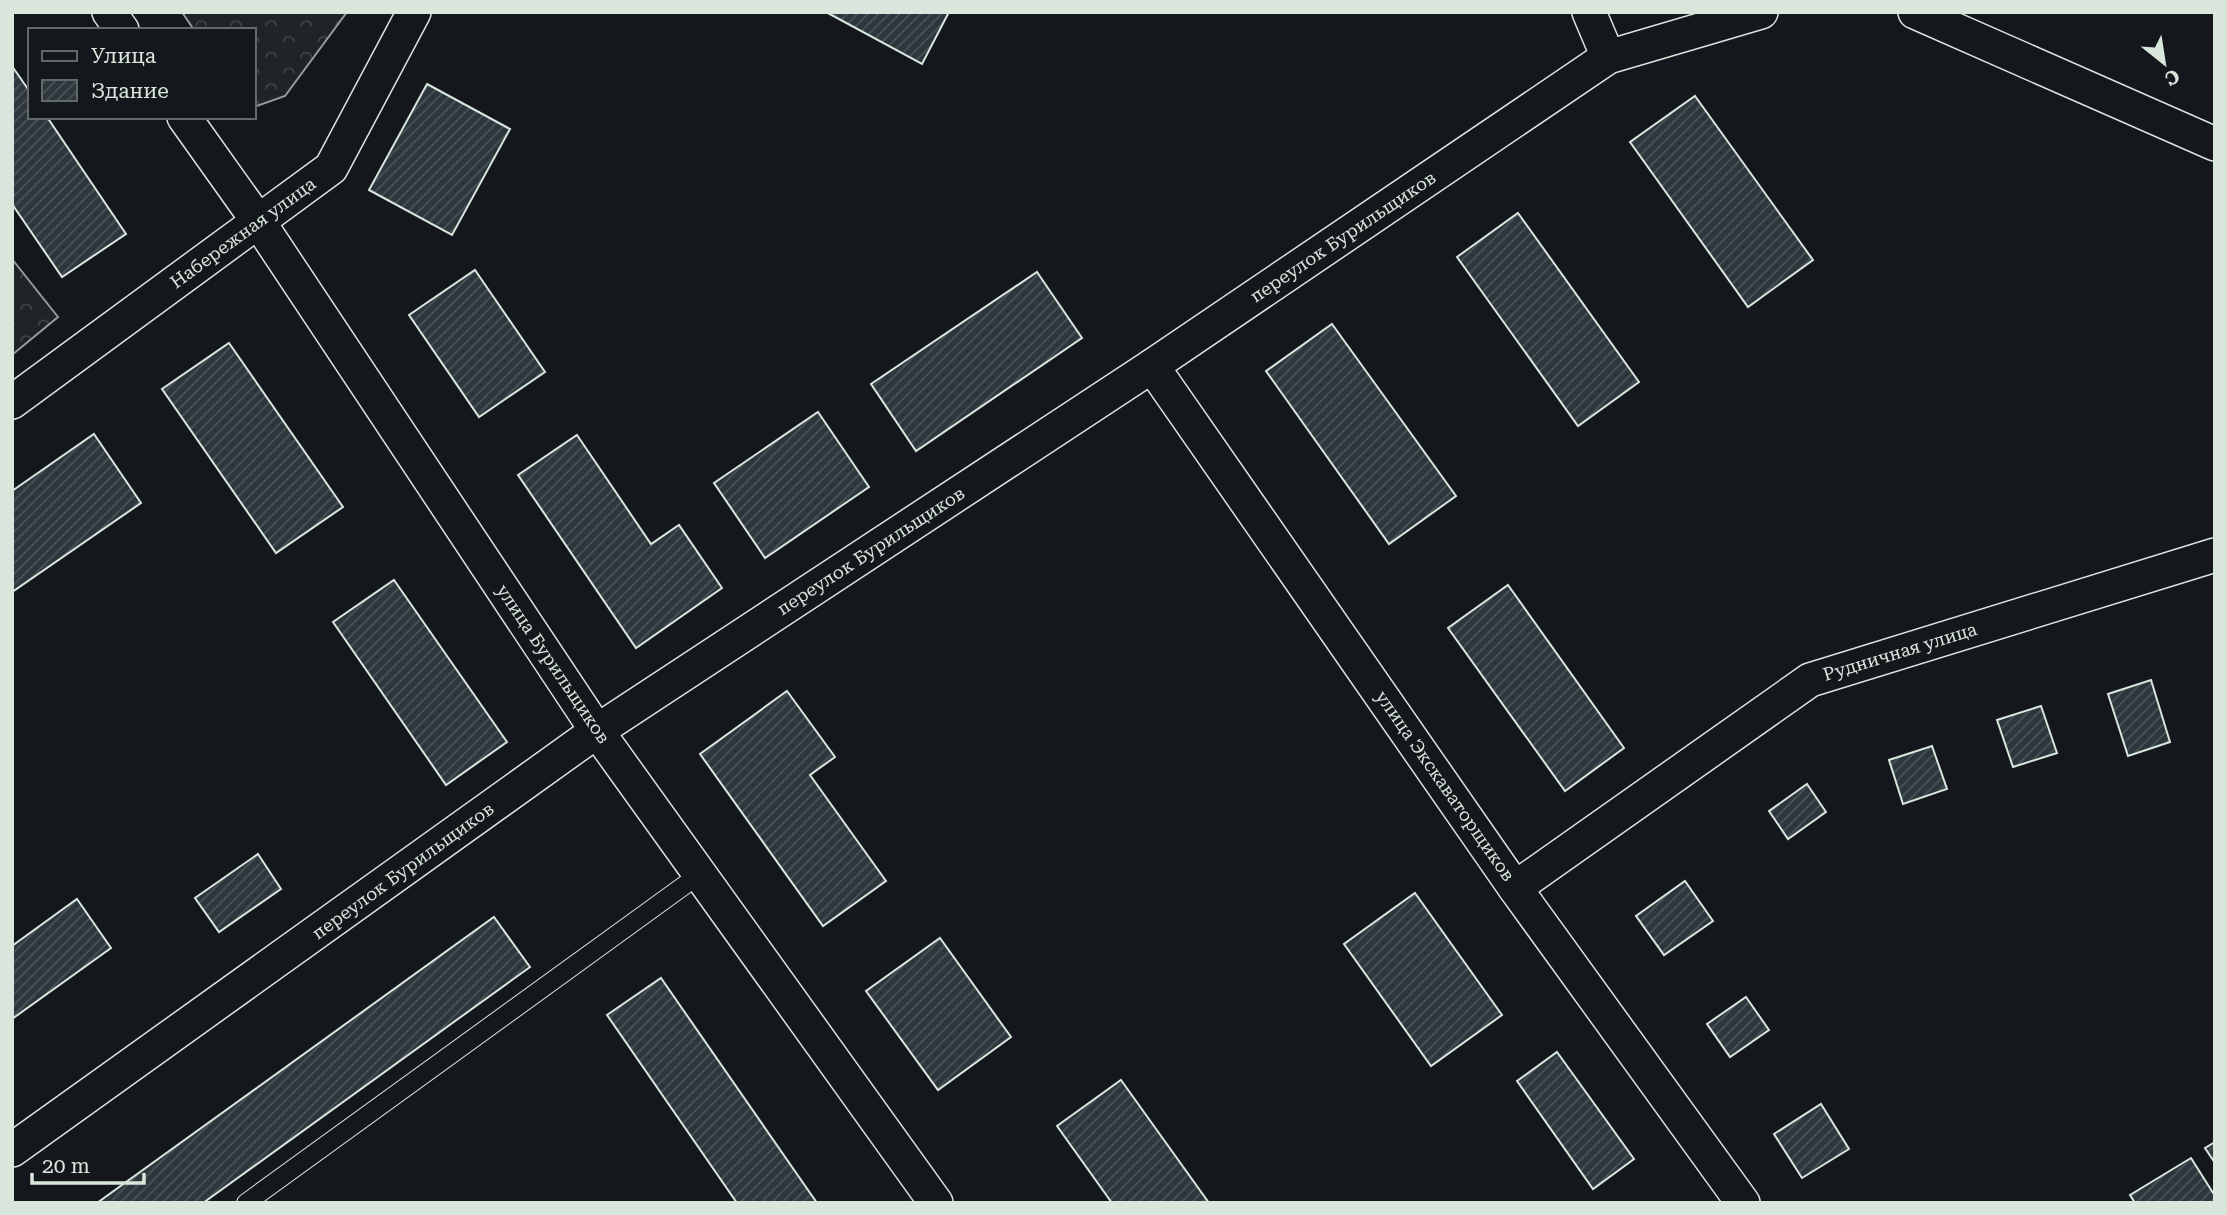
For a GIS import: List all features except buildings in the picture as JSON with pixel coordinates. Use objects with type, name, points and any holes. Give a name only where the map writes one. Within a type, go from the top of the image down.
[{"type":"street","points":[[109,12],[121,28]]},
{"type":"street","name":"Набережная улица","points":[[12,402],[331,168],[414,12]]},
{"type":"street","points":[[1588,12],[1608,57]]},
{"type":"street","name":"переулок Бурильщиков","points":[[12,1150],[597,731],[1152,366],[1608,57],[1761,12]]},
{"type":"street","points":[[1915,12],[2215,144]]},
{"type":"street","name":"улица Бурильщиков","points":[[185,119],[258,221],[597,731],[936,1203]]},
{"type":"street","name":"улица Экскаваторщиков","points":[[1152,366],[1515,888],[1743,1203]]},
{"type":"street","name":"Рудничная улица","points":[[1515,888],[1810,680],[2215,555]]},
{"type":"lane","points":[[246,1203],[700,874]]},
{"type":"green space","points":[[182,12],[347,12],[285,96],[257,106],[256,28],[193,28]]},
{"type":"green space","points":[[12,259],[58,317],[12,355]]}]
